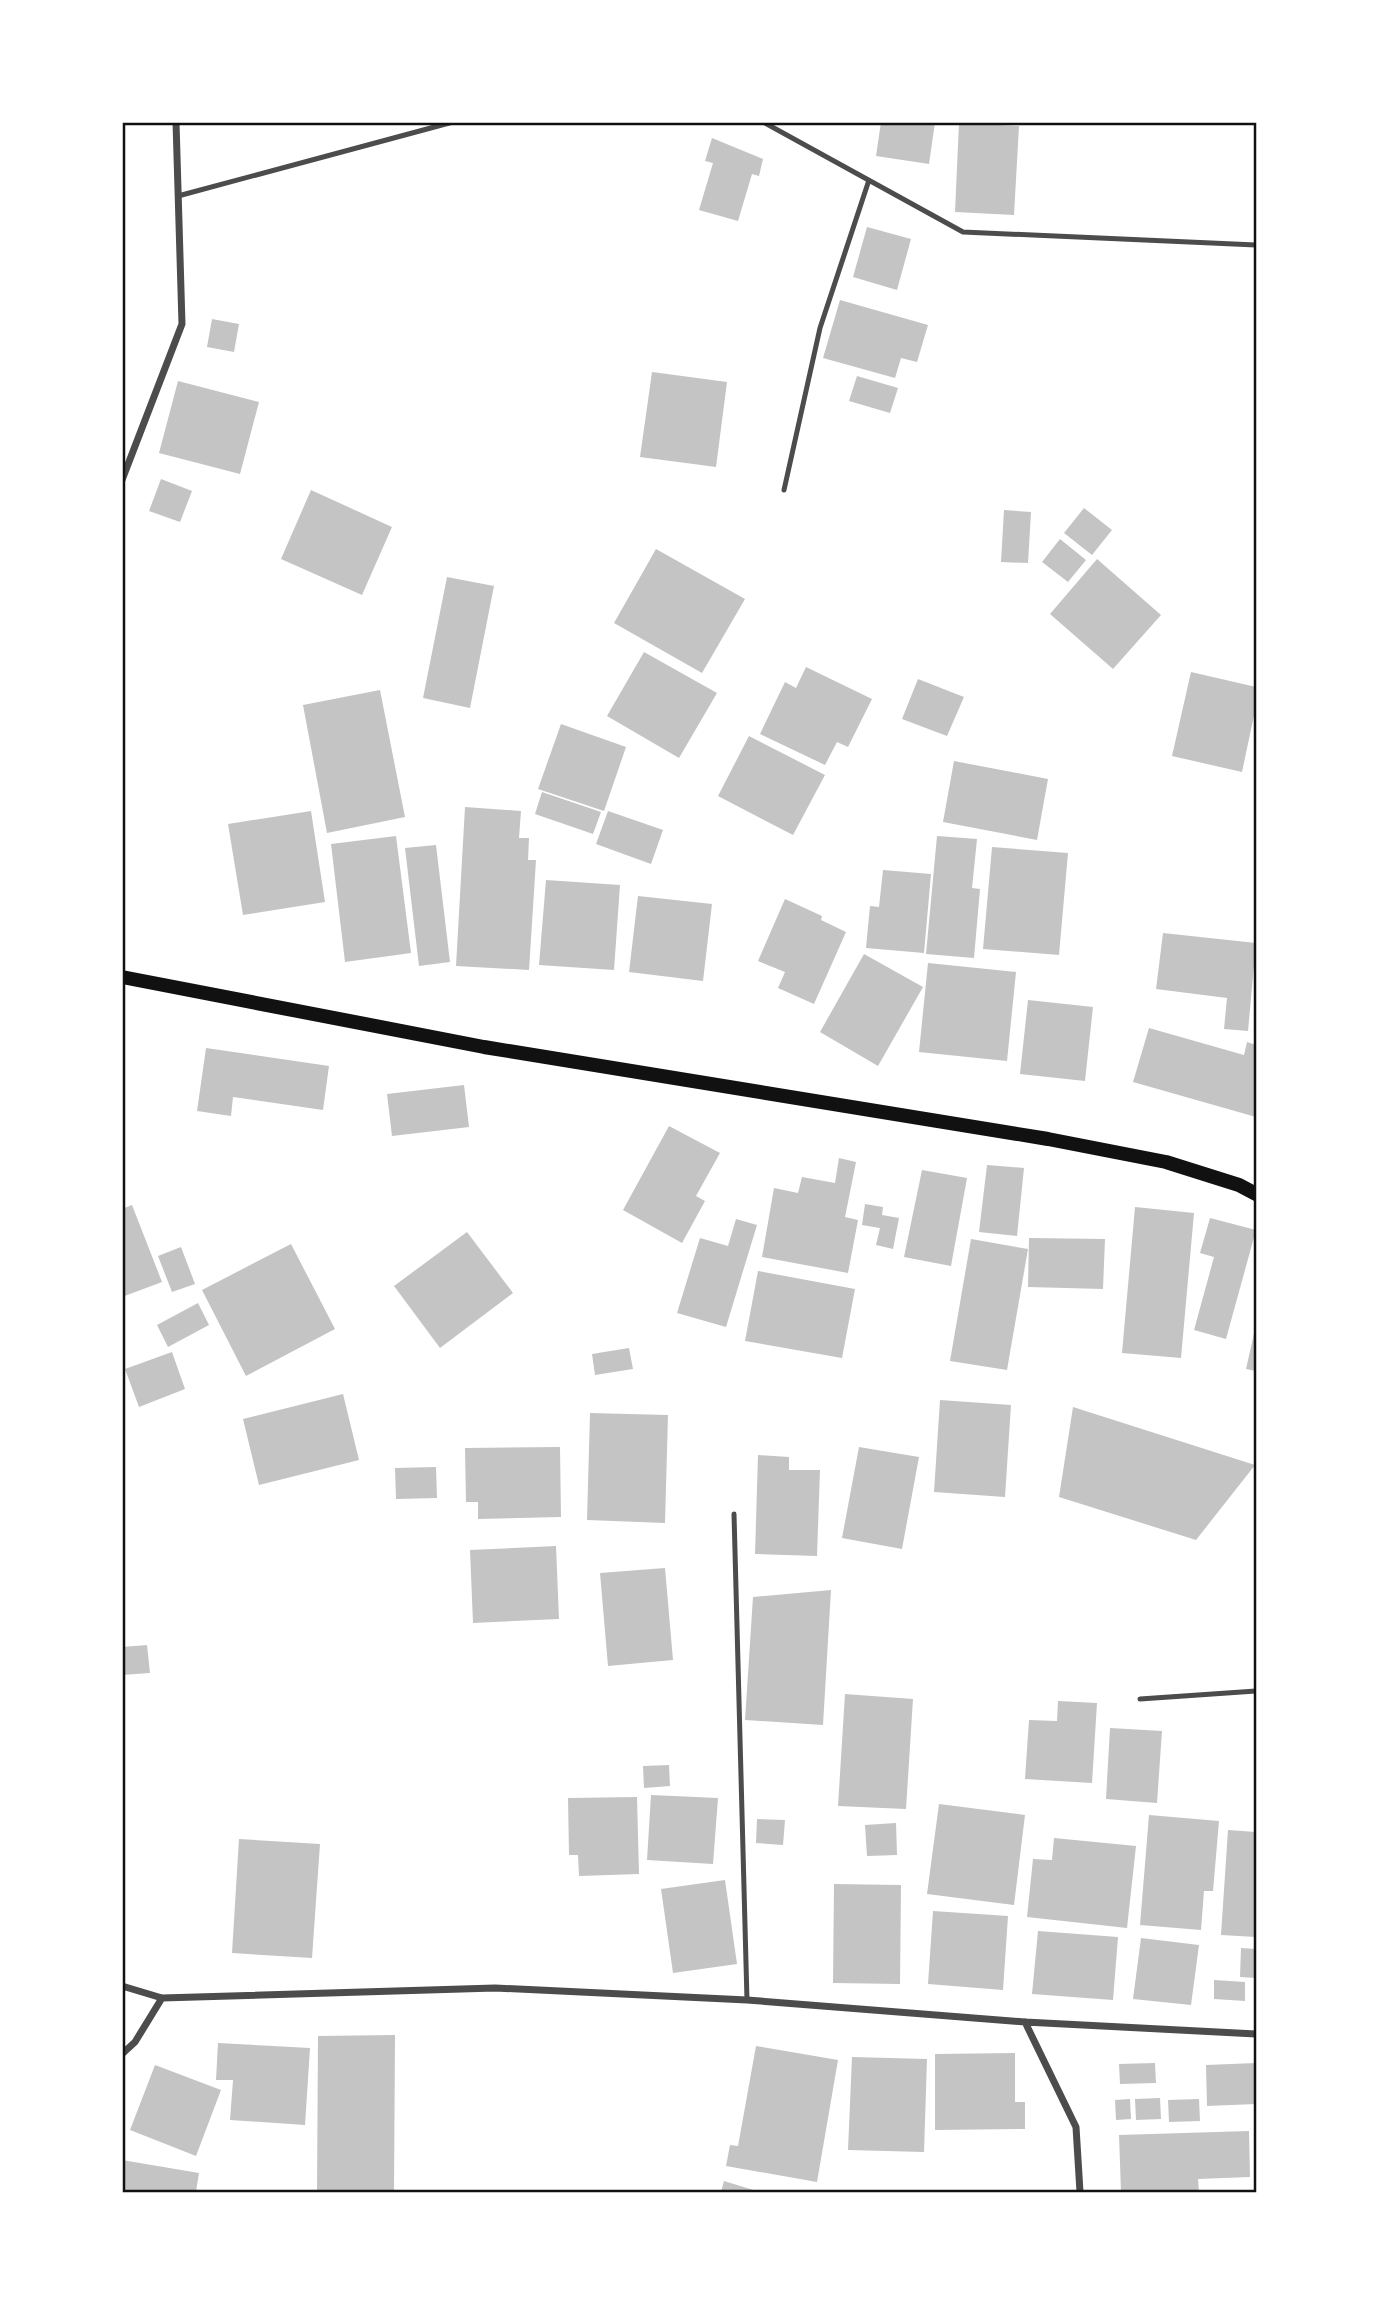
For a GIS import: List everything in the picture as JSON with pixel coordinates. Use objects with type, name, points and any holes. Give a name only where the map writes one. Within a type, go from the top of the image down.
[{"type":"main road","points":[[122,977],[484,1047],[1100,1149],[1166,1162],[1239,1185],[1256,1194]]},
{"type":"street","points":[[122,480],[182,324],[176,122]]},
{"type":"street","points":[[122,1986],[162,1998],[495,1988],[747,2000],[1025,2022],[1256,2034]]},
{"type":"street","points":[[122,2054],[135,2042],[162,1998]]},
{"type":"street","points":[[1025,2022],[1076,2127],[1080,2193]]},
{"type":"lane","points":[[178,196],[453,122]]},
{"type":"lane","points":[[763,122],[963,232],[1256,245]]},
{"type":"lane","points":[[784,490],[820,328],[869,180]]},
{"type":"lane","points":[[734,1514],[747,2000]]},
{"type":"lane","points":[[1140,1699],[1256,1690]]},
{"type":"building","points":[[881,122],[935,122],[929,164],[876,156]]},
{"type":"building","points":[[959,123],[1019,126],[1014,215],[955,212]]},
{"type":"building","points":[[712,138],[763,159],[759,176],[752,174],[738,221],[699,210],[713,163],[705,161]]},
{"type":"building","points":[[867,227],[911,239],[897,290],[853,277]]},
{"type":"building","points":[[840,300],[928,325],[917,362],[901,358],[895,378],[823,358]]},
{"type":"building","points":[[212,319],[239,324],[234,352],[207,347]]},
{"type":"building","points":[[652,372],[727,382],[716,467],[640,457]]},
{"type":"building","points":[[857,376],[898,388],[890,413],[849,401]]},
{"type":"building","points":[[178,381],[259,402],[240,474],[159,453]]},
{"type":"building","points":[[161,479],[192,491],[180,522],[149,511]]},
{"type":"building","points":[[311,490],[392,527],[362,595],[281,559]]},
{"type":"building","points":[[1084,508],[1112,530],[1092,555],[1064,533]]},
{"type":"building","points":[[1004,510],[1031,512],[1028,563],[1001,562]]},
{"type":"building","points":[[1060,539],[1086,560],[1068,582],[1042,562]]},
{"type":"building","points":[[656,549],[745,599],[702,673],[614,623]]},
{"type":"building","points":[[1097,559],[1161,615],[1113,669],[1050,614]]},
{"type":"building","points":[[447,577],[494,586],[470,708],[423,698]]},
{"type":"building","points":[[644,652],[717,693],[679,758],[607,716]]},
{"type":"building","points":[[806,667],[872,699],[848,747],[837,742],[825,765],[760,734],[785,682],[796,688]]},
{"type":"building","points":[[1191,672],[1256,687],[1256,706],[1242,772],[1172,756]]},
{"type":"building","points":[[918,679],[964,697],[947,736],[902,719]]},
{"type":"building","points":[[380,690],[405,817],[327,833],[303,705]]},
{"type":"building","points":[[561,724],[626,747],[604,811],[538,789]]},
{"type":"building","points":[[749,736],[825,775],[793,835],[718,796]]},
{"type":"building","points":[[954,761],[1048,779],[1037,840],[943,822]]},
{"type":"building","points":[[542,792],[601,812],[593,834],[535,814]]},
{"type":"building","points":[[465,807],[521,811],[519,838],[529,838],[528,860],[536,860],[529,970],[456,966]]},
{"type":"building","points":[[311,811],[325,902],[243,915],[228,824]]},
{"type":"building","points":[[608,811],[663,830],[651,864],[596,844]]},
{"type":"building","points":[[396,836],[411,953],[345,962],[331,844]]},
{"type":"building","points":[[937,836],[977,839],[972,888],[980,889],[974,958],[926,954]]},
{"type":"building","points":[[436,845],[450,962],[419,966],[405,848]]},
{"type":"building","points":[[992,847],[1068,853],[1059,955],[983,949]]},
{"type":"building","points":[[883,870],[931,874],[924,953],[866,948],[870,906],[879,907]]},
{"type":"building","points":[[546,880],[620,885],[614,970],[539,965]]},
{"type":"building","points":[[638,896],[712,904],[703,981],[629,972]]},
{"type":"building","points":[[785,899],[822,916],[821,920],[846,932],[814,1004],[778,988],[785,972],[758,961]]},
{"type":"building","points":[[1163,933],[1256,943],[1248,1031],[1224,1029],[1227,998],[1156,989]]},
{"type":"building","points":[[864,954],[923,987],[878,1066],[820,1032]]},
{"type":"building","points":[[928,963],[1016,972],[1007,1061],[919,1052]]},
{"type":"building","points":[[1028,1000],[1093,1007],[1085,1081],[1020,1074]]},
{"type":"building","points":[[1149,1028],[1244,1055],[1247,1042],[1256,1045],[1256,1117],[1133,1082]]},
{"type":"building","points":[[206,1048],[329,1066],[323,1110],[233,1097],[231,1116],[197,1111]]},
{"type":"building","points":[[464,1085],[469,1127],[392,1136],[387,1094]]},
{"type":"building","points":[[669,1126],[720,1153],[696,1196],[705,1201],[682,1243],[623,1210]]},
{"type":"building","points":[[839,1158],[856,1162],[845,1217],[858,1220],[848,1273],[762,1257],[774,1188],[798,1193],[802,1177],[835,1183]]},
{"type":"building","points":[[987,1165],[1024,1168],[1017,1236],[979,1232]]},
{"type":"building","points":[[922,1170],[967,1178],[951,1266],[904,1257]]},
{"type":"building","points":[[865,1204],[883,1207],[882,1215],[899,1218],[893,1249],[876,1245],[880,1228],[862,1225]]},
{"type":"building","points":[[132,1205],[162,1282],[122,1297],[122,1209]]},
{"type":"building","points":[[1135,1207],[1194,1213],[1181,1358],[1122,1353]]},
{"type":"building","points":[[1210,1218],[1256,1230],[1226,1339],[1194,1330],[1214,1257],[1200,1253]]},
{"type":"building","points":[[736,1219],[757,1225],[726,1327],[677,1313],[700,1238],[728,1246]]},
{"type":"building","points":[[467,1232],[513,1293],[440,1348],[394,1286]]},
{"type":"building","points":[[1029,1238],[1105,1239],[1103,1289],[1028,1287]]},
{"type":"building","points":[[971,1239],[1028,1249],[1007,1370],[950,1361]]},
{"type":"building","points":[[291,1244],[335,1329],[246,1376],[202,1290]]},
{"type":"building","points":[[181,1247],[195,1284],[172,1292],[158,1256]]},
{"type":"building","points":[[758,1271],[855,1289],[842,1358],[745,1341]]},
{"type":"building","points":[[198,1303],[209,1325],[168,1347],[157,1325]]},
{"type":"building","points":[[1256,1329],[1256,1371],[1246,1369]]},
{"type":"building","points":[[629,1348],[633,1369],[595,1375],[592,1354]]},
{"type":"building","points":[[172,1352],[185,1389],[139,1407],[125,1369]]},
{"type":"building","points":[[343,1394],[359,1460],[259,1485],[243,1419]]},
{"type":"building","points":[[940,1400],[1011,1405],[1005,1497],[934,1492]]},
{"type":"building","points":[[1073,1407],[1255,1465],[1196,1540],[1059,1497]]},
{"type":"building","points":[[590,1413],[668,1415],[665,1523],[587,1520]]},
{"type":"building","points":[[560,1447],[561,1517],[478,1519],[478,1502],[466,1502],[465,1448]]},
{"type":"building","points":[[859,1447],[919,1457],[902,1549],[842,1538]]},
{"type":"building","points":[[758,1455],[789,1457],[789,1470],[820,1470],[817,1556],[755,1554]]},
{"type":"building","points":[[436,1467],[437,1498],[396,1499],[395,1468]]},
{"type":"building","points":[[556,1546],[559,1619],[473,1623],[470,1550]]},
{"type":"building","points":[[665,1568],[673,1660],[608,1666],[600,1573]]},
{"type":"building","points":[[831,1590],[823,1725],[745,1720],[753,1597]]},
{"type":"building","points":[[147,1645],[150,1673],[122,1675],[122,1647]]},
{"type":"building","points":[[845,1694],[913,1699],[906,1809],[838,1806]]},
{"type":"building","points":[[1058,1701],[1097,1703],[1092,1783],[1025,1779],[1029,1720],[1057,1721]]},
{"type":"building","points":[[1110,1728],[1162,1731],[1157,1803],[1106,1799]]},
{"type":"building","points":[[669,1765],[670,1786],[644,1788],[643,1766]]},
{"type":"building","points":[[651,1795],[718,1798],[713,1864],[647,1860]]},
{"type":"building","points":[[637,1797],[639,1874],[579,1876],[578,1855],[569,1855],[568,1798]]},
{"type":"building","points":[[939,1804],[1025,1815],[1014,1905],[927,1894]]},
{"type":"building","points":[[1149,1815],[1219,1821],[1213,1891],[1204,1891],[1201,1930],[1140,1925]]},
{"type":"building","points":[[757,1819],[785,1820],[783,1845],[756,1843]]},
{"type":"building","points":[[896,1823],[897,1855],[867,1856],[865,1825]]},
{"type":"building","points":[[1228,1830],[1256,1832],[1256,1937],[1221,1935]]},
{"type":"building","points":[[1054,1838],[1136,1846],[1127,1928],[1027,1917],[1033,1859],[1052,1860]]},
{"type":"building","points":[[239,1839],[320,1844],[312,1958],[232,1953]]},
{"type":"building","points":[[725,1880],[737,1964],[673,1973],[661,1889]]},
{"type":"building","points":[[834,1884],[901,1885],[900,1984],[833,1983]]},
{"type":"building","points":[[933,1911],[1008,1916],[1003,1990],[928,1984]]},
{"type":"building","points":[[1038,1931],[1118,1937],[1113,2000],[1032,1994]]},
{"type":"building","points":[[1141,1938],[1199,1945],[1191,2005],[1133,1999]]},
{"type":"building","points":[[1241,1948],[1256,1949],[1256,1978],[1240,1977]]},
{"type":"building","points":[[1214,1980],[1245,1982],[1245,2001],[1214,1999]]},
{"type":"building","points":[[395,2035],[394,2192],[317,2192],[318,2036]]},
{"type":"building","points":[[218,2043],[310,2048],[305,2125],[230,2120],[233,2080],[216,2080]]},
{"type":"building","points":[[756,2046],[838,2060],[817,2182],[726,2166],[730,2145],[738,2146]]},
{"type":"building","points":[[1015,2053],[1015,2102],[1025,2102],[1025,2129],[935,2130],[935,2054]]},
{"type":"building","points":[[852,2057],[927,2059],[924,2152],[848,2150]]},
{"type":"building","points":[[1155,2063],[1156,2083],[1120,2084],[1119,2064]]},
{"type":"building","points":[[1256,2063],[1256,2104],[1207,2106],[1206,2065]]},
{"type":"building","points":[[155,2065],[221,2090],[196,2156],[130,2130]]},
{"type":"building","points":[[1160,2098],[1161,2119],[1136,2120],[1135,2099]]},
{"type":"building","points":[[1130,2099],[1131,2119],[1116,2120],[1115,2100]]},
{"type":"building","points":[[1199,2099],[1200,2121],[1169,2122],[1168,2100]]},
{"type":"building","points":[[1249,2131],[1250,2177],[1198,2179],[1199,2192],[1121,2192],[1119,2135]]},
{"type":"building","points":[[122,2160],[199,2173],[196,2192],[122,2192]]},
{"type":"building","points":[[724,2181],[760,2192],[721,2192]]}]
